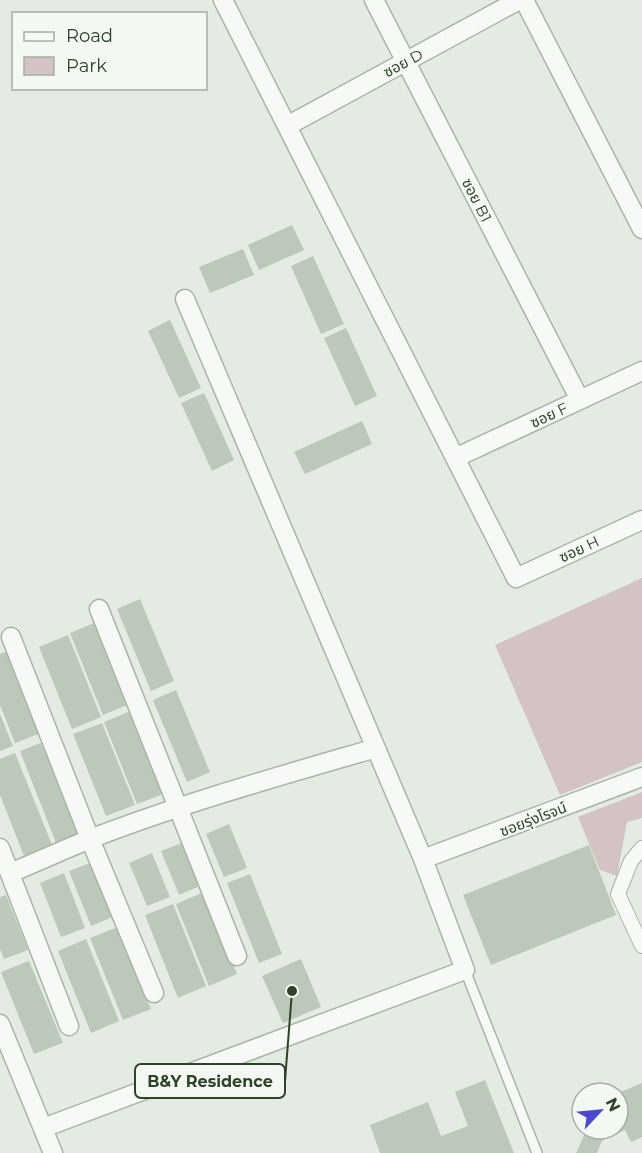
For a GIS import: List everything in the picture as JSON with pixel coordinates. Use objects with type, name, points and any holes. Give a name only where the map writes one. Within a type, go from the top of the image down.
[{"type":"street","points":[[223,0],[455,458]]},
{"type":"street","name":"ซอย B1","points":[[374,0],[580,400]]},
{"type":"street","points":[[521,0],[642,229]]},
{"type":"street","name":"ซอย D","points":[[287,126],[521,0]]},
{"type":"street","points":[[43,1128],[465,970],[423,860],[185,299]]},
{"type":"street","name":"ซอย F","points":[[455,458],[642,371]]},
{"type":"street","name":"ซอย H","points":[[455,458],[516,578],[642,520]]},
{"type":"street","points":[[99,609],[237,956]]},
{"type":"street","points":[[10,637],[154,993]]},
{"type":"street","points":[[10,873],[90,839],[228,792],[376,748]]},
{"type":"street","name":"ซอยรุ่งโรจน์","points":[[423,860],[642,777]]},
{"type":"street","points":[[0,848],[69,1026]]},
{"type":"street","points":[[642,848],[631,861],[618,894],[642,946]]},
{"type":"street","points":[[0,1024],[52,1153]]},
{"type":"lane","points":[[465,970],[537,1153]]},
{"type":"green space","points":[[642,578],[642,762],[560,795],[495,645]]},
{"type":"green space","points":[[642,792],[642,818],[627,822],[617,876],[600,870],[578,817]]},
{"type":"building","points":[[292,225],[304,250],[259,270],[248,245]]},
{"type":"building","points":[[243,249],[254,275],[210,293],[199,267]]},
{"type":"building","points":[[313,256],[344,324],[321,334],[291,266]]},
{"type":"building","points":[[170,320],[201,388],[179,398],[148,331]]},
{"type":"building","points":[[346,328],[377,396],[355,406],[324,338]]},
{"type":"building","points":[[204,393],[234,460],[212,471],[181,403]]},
{"type":"building","points":[[362,421],[372,444],[305,474],[294,452]]},
{"type":"building","points":[[140,599],[174,681],[151,691],[117,609]]},
{"type":"building","points":[[99,621],[132,703],[103,715],[70,633]]},
{"type":"building","points":[[68,635],[101,717],[72,729],[39,647]]},
{"type":"building","points":[[11,650],[44,732],[15,743],[0,705],[0,654]]},
{"type":"building","points":[[176,690],[210,772],[187,782],[153,700]]},
{"type":"building","points":[[133,710],[166,793],[137,804],[104,722]]},
{"type":"building","points":[[0,714],[13,746],[0,751]]},
{"type":"building","points":[[102,723],[135,805],[106,816],[73,734]]},
{"type":"building","points":[[48,740],[84,832],[56,843],[20,751]]},
{"type":"building","points":[[15,753],[52,845],[24,856],[0,795],[0,759]]},
{"type":"building","points":[[229,824],[247,868],[224,877],[206,834]]},
{"type":"building","points":[[184,842],[202,885],[179,895],[161,851]]},
{"type":"building","points":[[589,845],[616,915],[491,965],[463,895]]},
{"type":"building","points":[[152,853],[170,897],[147,906],[129,863]]},
{"type":"building","points":[[93,862],[115,916],[91,926],[69,871]]},
{"type":"building","points":[[64,873],[85,928],[61,937],[40,883]]},
{"type":"building","points":[[250,874],[282,954],[259,963],[227,883]]},
{"type":"building","points":[[204,892],[237,974],[209,986],[176,904]]},
{"type":"building","points":[[6,895],[28,950],[4,959],[0,949],[0,897]]},
{"type":"building","points":[[173,904],[206,986],[178,998],[145,915]]},
{"type":"building","points":[[118,927],[151,1009],[123,1020],[90,938]]},
{"type":"building","points":[[86,939],[119,1021],[91,1033],[58,951]]},
{"type":"building","points":[[301,959],[321,1007],[283,1023],[262,976]]},
{"type":"building","points":[[29,961],[63,1043],[34,1054],[1,972]]},
{"type":"building","points":[[485,1080],[514,1153],[380,1153],[370,1125],[428,1102],[441,1136],[468,1126],[455,1092]]},
{"type":"building","points":[[642,1083],[642,1137],[631,1142],[630,1140],[630,1088]]},
{"type":"building","points":[[582,1141],[602,1141],[597,1153],[576,1153]]},
{"type":"place","name":"B&Y Residence","points":[[292,991]]}]
